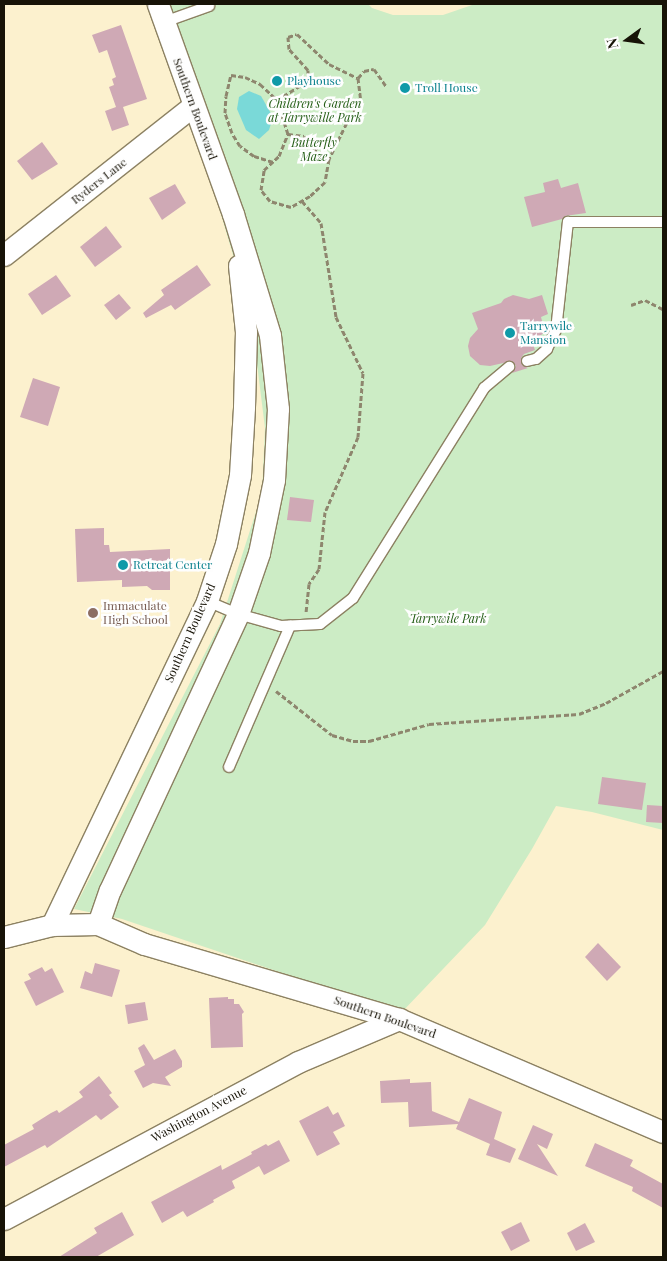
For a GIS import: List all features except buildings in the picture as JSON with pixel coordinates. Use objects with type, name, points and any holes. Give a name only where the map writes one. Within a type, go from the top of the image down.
[{"type":"street","name":"Southern Boulevard","points":[[98,924],[110,890],[238,614],[259,553],[274,480],[278,409],[270,336],[233,214],[161,13]]},
{"type":"street","name":"Ryders Lane","points":[[4,255],[193,106]]},
{"type":"street","name":"Southern Boulevard","points":[[233,214],[246,332],[240,475],[226,544],[207,601],[52,925],[98,924],[144,944],[399,1019],[663,1132]]},
{"type":"street","points":[[4,937],[52,925]]},
{"type":"street","name":"Washington Avenue","points":[[4,1219],[298,1062],[399,1019]]},
{"type":"lane","points":[[161,13],[209,6]]},
{"type":"lane","points":[[528,361],[536,359],[547,349],[556,330],[568,222],[663,222]]},
{"type":"lane","points":[[207,601],[238,614],[281,626],[320,624],[352,598],[484,388],[509,367]]},
{"type":"lane","points":[[229,767],[290,626]]},
{"type":"path","points":[[277,100],[308,81],[308,70],[289,49],[288,37],[298,34],[329,64],[358,78]]},
{"type":"path","points":[[358,78],[364,71],[374,69],[386,86]]},
{"type":"path","points":[[273,162],[254,156],[240,146],[232,133],[226,114],[226,96],[231,75],[245,77],[260,84],[277,100],[288,134],[279,156],[273,162],[264,170],[261,190],[270,201],[291,207],[302,201],[325,182],[328,159],[350,116],[362,101],[358,78]]},
{"type":"path","points":[[288,134],[304,136],[307,143],[328,159]]},
{"type":"path","points":[[302,201],[321,223],[336,317],[363,373],[358,437],[325,512],[319,569],[309,584],[304,625]]},
{"type":"path","points":[[632,305],[645,300],[663,309]]},
{"type":"path","points":[[265,683],[332,735],[353,741],[369,741],[429,724],[579,714],[606,703],[663,671]]},
{"type":"green space","name":"Tarrywile Park","points":[[154,4],[368,4],[372,8],[393,15],[443,15],[475,4],[663,4],[663,830],[592,812],[556,806],[485,925],[401,1013],[122,919],[74,909],[220,624],[262,493],[265,428],[251,316],[186,96]]},
{"type":"water","points":[[249,91],[261,96],[273,117],[269,130],[259,139],[246,130],[237,109],[239,97]]},
{"type":"place","name":"Playhouse","points":[[277,81]]},
{"type":"place","name":"Troll House","points":[[405,88]]},
{"type":"place","name":"Tarrywile Mansion","points":[[510,333]]},
{"type":"place","name":"Retreat Center","points":[[123,565]]},
{"type":"place","name":"Immaculate High School","points":[[93,613]]},
{"type":"park label","name":"Children's Garden at Tarrywille Park","points":[[315,111]]},
{"type":"park label","name":"Butterfly Maze","points":[[314,150]]}]
